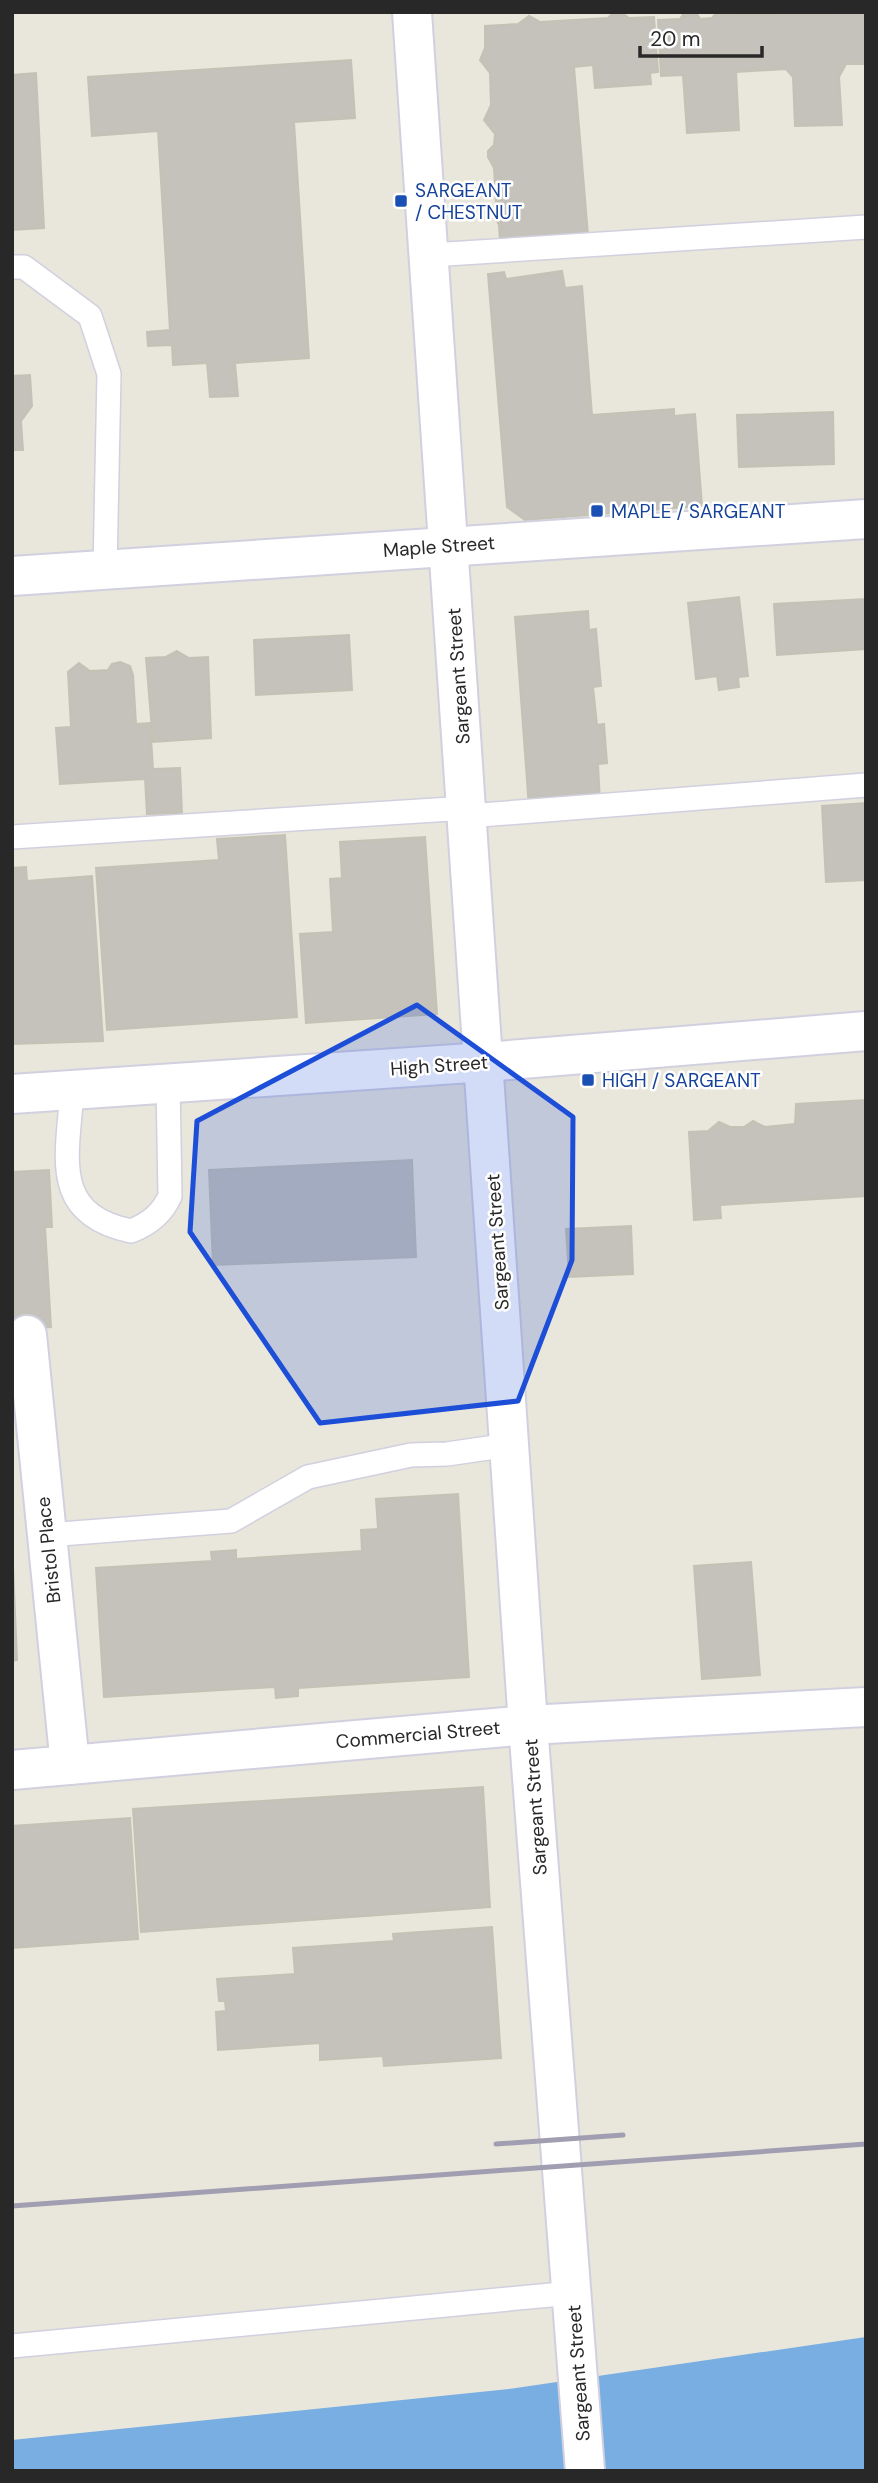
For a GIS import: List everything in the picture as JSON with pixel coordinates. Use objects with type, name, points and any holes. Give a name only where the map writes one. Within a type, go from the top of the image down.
[{"type":"street","name":"Sargeant Street","points":[[412,12],[431,255],[528,1725],[585,2471]]},
{"type":"street","name":"Maple Street","points":[[12,576],[866,519]]},
{"type":"street","name":"High Street","points":[[12,1094],[485,1062],[866,1031]]},
{"type":"street","name":"Bristol Place","points":[[27,1335],[70,1765]]},
{"type":"street","name":"Commercial Street","points":[[12,1770],[528,1725],[866,1707]]},
{"type":"lane","points":[[431,255],[866,227]]},
{"type":"lane","points":[[18,267],[90,316],[109,374],[105,570]]},
{"type":"lane","points":[[12,837],[467,812],[866,785]]},
{"type":"lane","points":[[72,1090],[68,1184],[83,1210],[96,1220],[131,1231],[153,1219],[164,1209],[170,1196],[168,1084]]},
{"type":"lane","points":[[47,1535],[231,1521],[309,1477],[402,1456],[447,1454],[509,1445]]},
{"type":"lane","points":[[12,2346],[572,2293]]},
{"type":"highlighted area","points":[[417,1005],[573,1117],[572,1260],[518,1401],[320,1423],[190,1232],[197,1121]]},
{"type":"water","points":[[866,2337],[866,2471],[12,2471],[12,2440],[509,2389]]},
{"type":"building","points":[[621,12],[629,18],[654,17],[658,72],[650,73],[651,84],[595,88],[593,65],[574,67],[588,235],[500,242],[499,225],[492,212],[496,203],[494,168],[488,157],[488,151],[494,145],[495,134],[484,120],[491,105],[490,73],[480,60],[485,48],[485,26],[518,24],[529,16],[540,22],[608,18]]},
{"type":"building","points":[[696,12],[700,19],[712,18],[717,12],[735,15],[865,12],[866,64],[846,64],[839,77],[842,125],[795,126],[793,77],[786,69],[736,72],[739,130],[687,133],[683,75],[661,76],[658,20],[680,19],[684,13]]},
{"type":"building","points":[[351,60],[355,118],[294,122],[309,358],[235,363],[238,396],[210,397],[207,363],[173,365],[172,345],[148,346],[147,332],[170,330],[158,131],[92,136],[88,77]]},
{"type":"building","points":[[36,73],[44,228],[12,230],[12,75]]},
{"type":"building","points":[[562,271],[565,288],[582,286],[592,415],[674,409],[674,416],[695,414],[702,506],[525,520],[507,507],[488,274],[504,272],[506,279]]},
{"type":"building","points":[[30,375],[32,406],[21,421],[23,450],[12,450],[12,376]]},
{"type":"building","points":[[833,412],[834,464],[739,467],[737,415]]},
{"type":"building","points":[[739,597],[748,676],[738,677],[739,687],[719,690],[717,676],[696,679],[688,603]]},
{"type":"building","points":[[866,599],[866,649],[777,655],[774,604]]},
{"type":"building","points":[[588,611],[589,630],[596,629],[601,686],[593,687],[597,725],[604,724],[607,763],[598,764],[600,802],[529,808],[515,617]]},
{"type":"building","points":[[349,635],[352,690],[256,695],[254,640]]},
{"type":"building","points":[[177,651],[189,658],[208,657],[211,738],[153,742],[146,658],[166,657]]},
{"type":"building","points":[[120,662],[130,666],[133,675],[136,724],[150,723],[153,769],[180,768],[182,813],[147,814],[145,779],[60,784],[56,728],[71,727],[68,672],[79,663],[90,671],[108,670],[112,664]]},
{"type":"building","points":[[866,803],[866,880],[826,882],[822,806]]},
{"type":"building","points":[[285,835],[297,1017],[107,1030],[96,868],[219,860],[217,839]]},
{"type":"building","points":[[425,837],[437,1014],[306,1023],[300,934],[333,932],[330,879],[342,878],[340,842]]},
{"type":"building","points":[[26,867],[27,881],[92,876],[103,1041],[12,1044],[12,868]]},
{"type":"building","points":[[866,1100],[866,1196],[720,1205],[721,1218],[694,1220],[689,1132],[708,1131],[719,1122],[730,1127],[744,1127],[753,1121],[765,1127],[795,1124],[796,1104]]},
{"type":"building","points":[[412,1160],[416,1257],[213,1265],[209,1170]]},
{"type":"building","points":[[49,1170],[52,1227],[45,1227],[51,1327],[12,1330],[12,1172]]},
{"type":"building","points":[[631,1226],[633,1274],[569,1277],[566,1229]]},
{"type":"building","points":[[458,1494],[469,1677],[298,1688],[298,1696],[276,1698],[275,1687],[104,1697],[96,1568],[212,1561],[211,1552],[236,1550],[236,1559],[362,1551],[361,1530],[378,1529],[376,1499]]},
{"type":"building","points":[[12,1542],[17,1660],[12,1661]]},
{"type":"building","points":[[751,1562],[760,1675],[702,1679],[694,1566]]},
{"type":"building","points":[[483,1787],[490,1907],[141,1932],[133,1809]]},
{"type":"building","points":[[130,1818],[138,1939],[12,1948],[12,1826]]},
{"type":"building","points":[[492,1927],[501,2058],[384,2066],[383,2056],[320,2060],[320,2043],[218,2050],[216,2012],[226,2011],[225,2001],[219,2001],[217,1979],[295,1974],[293,1948],[394,1941],[393,1934]]},
{"type":"railway","points":[[496,2144],[623,2135]]},
{"type":"railway","points":[[12,2206],[866,2144]]},
{"type":"place","name":"SARGEANT / CHESTNUT","points":[[401,201]]},
{"type":"place","name":"MAPLE / SARGEANT","points":[[597,511]]},
{"type":"place","name":"HIGH / SARGEANT","points":[[588,1080]]}]
